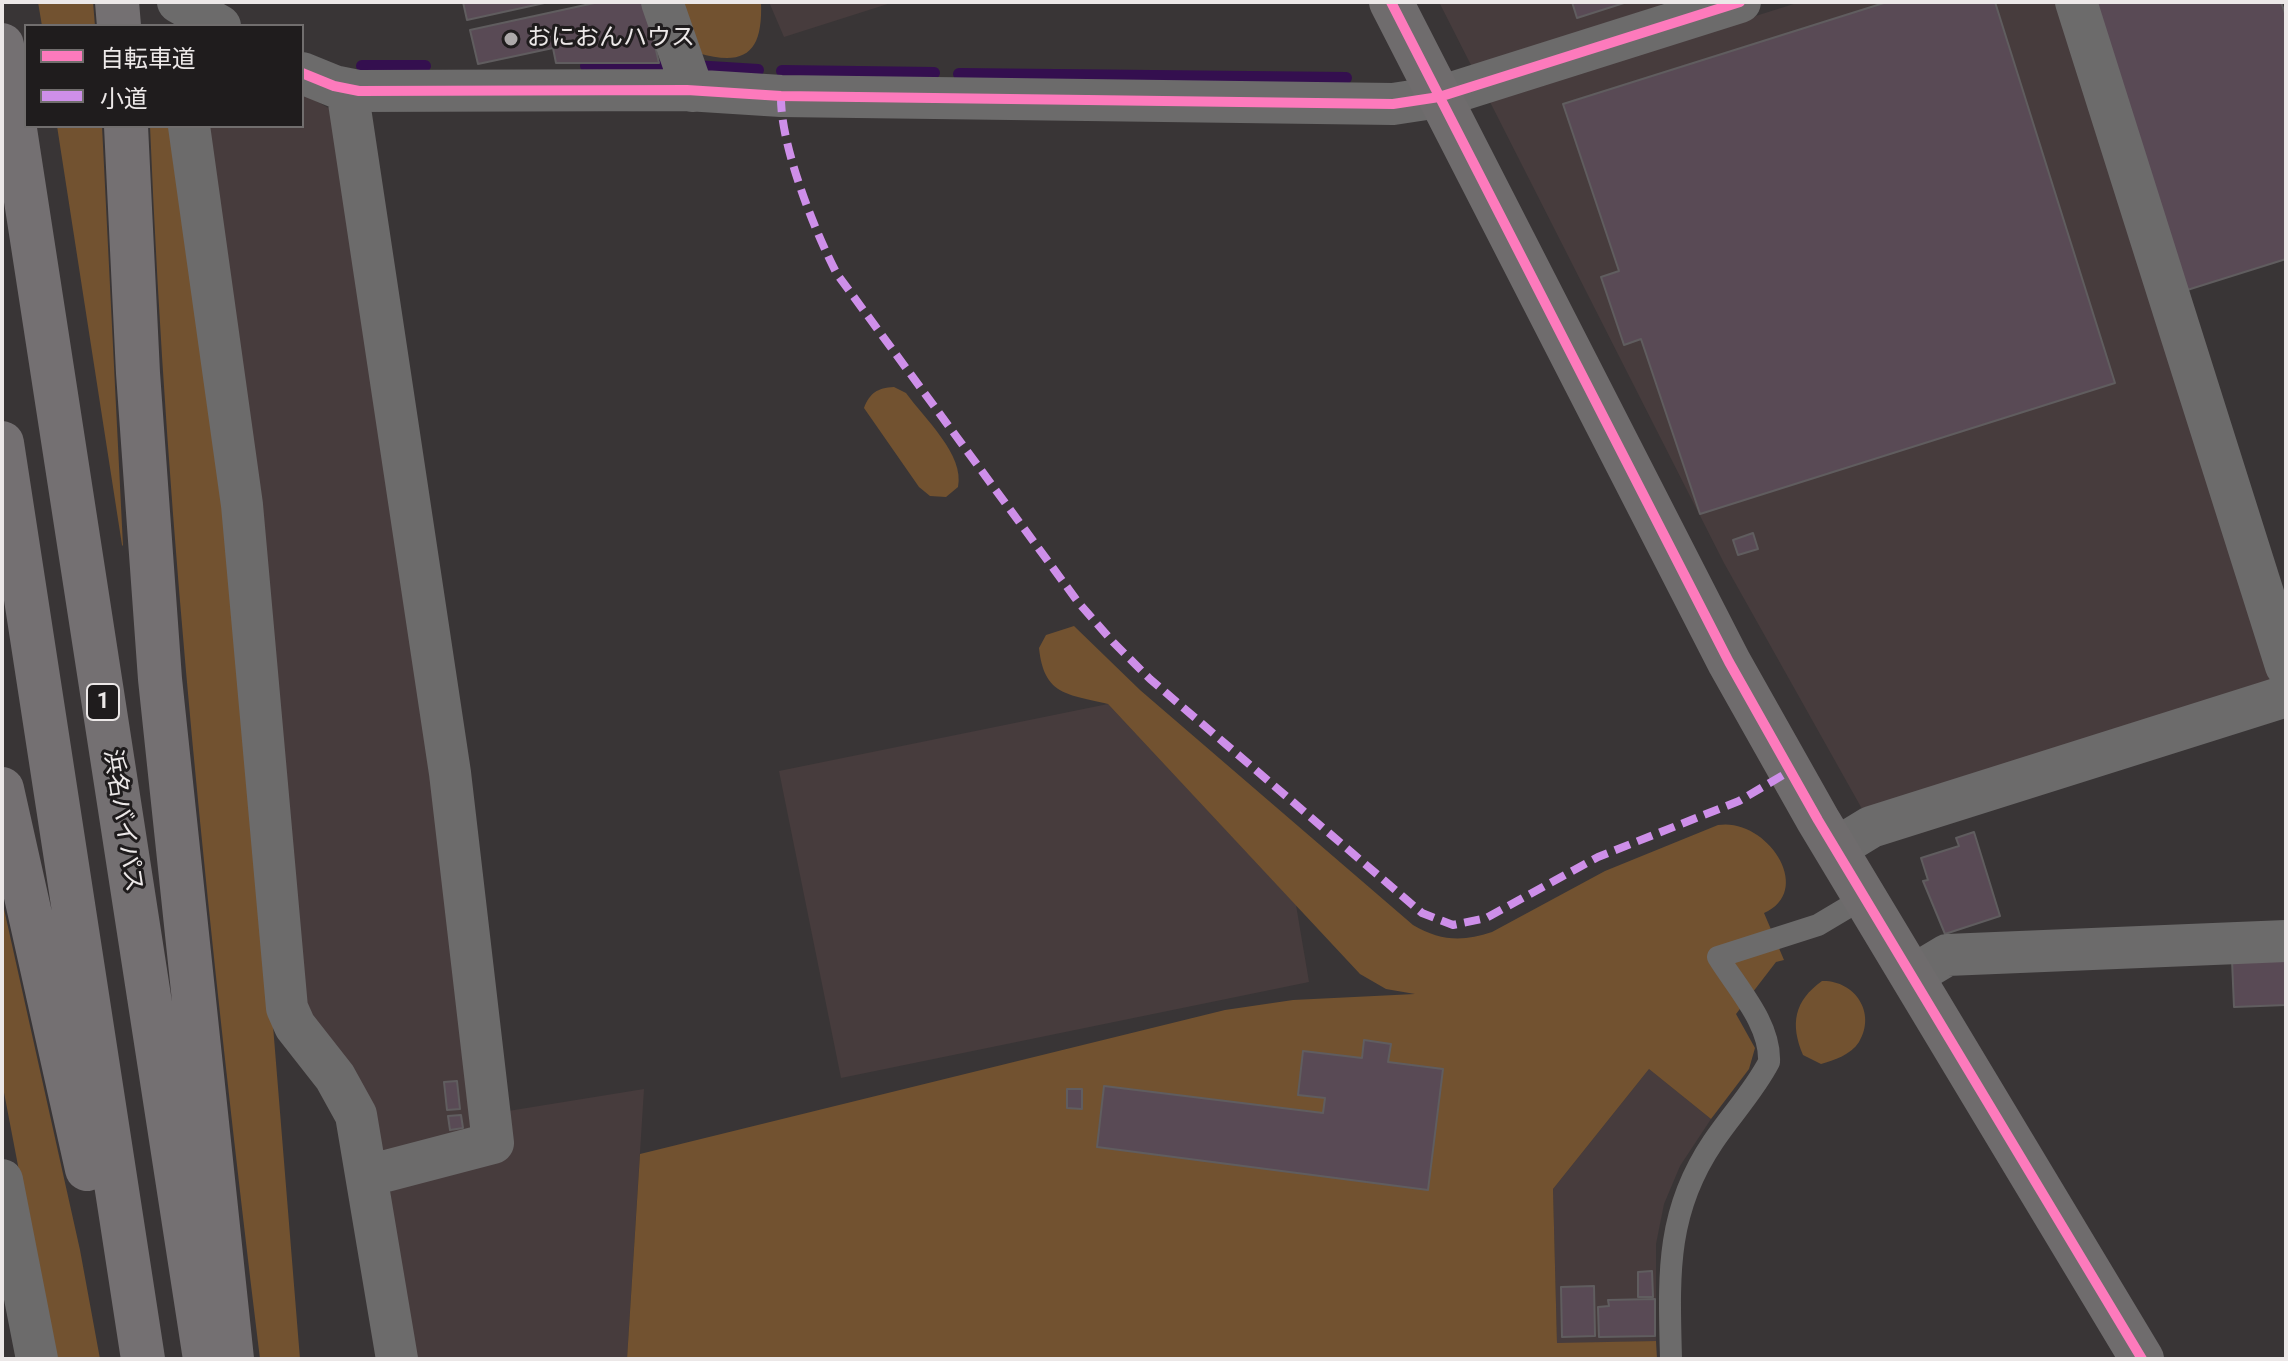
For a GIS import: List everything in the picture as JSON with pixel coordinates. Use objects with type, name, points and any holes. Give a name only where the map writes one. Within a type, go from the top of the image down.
[{"type":"highway","points":[[117,2],[119,24]]},
{"type":"highway","name":"浜名バイパス","points":[[2,45],[205,1359]]},
{"type":"highway","points":[[126,128],[138,373],[160,679],[232,1359]]},
{"type":"highway","points":[[2,443],[143,1359]]},
{"type":"highway","points":[[2,789],[129,1359]]},
{"type":"street","points":[[172,2],[175,24]]},
{"type":"street","points":[[178,2],[216,24]]},
{"type":"street","points":[[662,2],[693,91]]},
{"type":"street","points":[[1391,2],[1686,583],[1835,849],[2142,1359]]},
{"type":"street","points":[[2076,2],[2286,666]]},
{"type":"street","points":[[304,74],[347,89],[693,91],[781,96],[1393,104],[1439,97],[1726,4]]},
{"type":"street","points":[[347,89],[450,773],[493,1143],[367,1176]]},
{"type":"street","points":[[189,128],[246,543],[285,997],[295,1026],[335,1077],[352,1105],[397,1359]]},
{"type":"street","points":[[1835,849],[1871,827],[2286,696]]},
{"type":"street","points":[[1912,976],[1947,955],[2286,941]]},
{"type":"street","points":[[2,1180],[37,1359]]},
{"type":"lane","points":[[1671,1359],[1671,1246],[1679,1208],[1693,1173],[1769,1062],[1770,1045],[1764,1030],[1718,957],[1818,925],[1865,897]]},
{"type":"shaded area","points":[[38,2],[93,2],[95,24],[42,24]]},
{"type":"shaded area","points":[[675,2],[761,2],[759,33],[755,44],[748,52],[728,58],[698,53]]},
{"type":"shaded area","points":[[769,2],[894,2],[784,37]]},
{"type":"shaded area","points":[[1439,2],[1662,2],[1660,8],[1472,67]]},
{"type":"shaded area","points":[[1800,2],[2063,2],[2279,685],[1866,816],[1724,563],[1489,100]]},
{"type":"shaded area","points":[[304,94],[339,114],[422,662],[471,1133],[386,1155],[306,1020],[201,128],[304,128]]},
{"type":"shaded area","points":[[57,128],[102,128],[122,545]]},
{"type":"shaded area","points":[[150,128],[177,128],[231,507],[300,1359],[260,1359],[224,1051],[193,744],[167,436]]},
{"type":"shaded area","points":[[894,387],[906,393],[941,437],[955,462],[959,475],[958,487],[946,497],[930,496],[919,487],[864,408],[875,392]]},
{"type":"shaded area","points":[[1074,626],[1140,690],[1413,925],[1442,937],[1471,937],[1492,932],[1605,871],[1718,825],[1736,826],[1753,832],[1767,843],[1785,873],[1786,888],[1779,902],[1764,913],[1784,960],[1776,962],[1736,1014],[1755,1048],[1749,1069],[1711,1119],[1649,1069],[1553,1189],[1557,1343],[1656,1341],[1657,1359],[627,1359],[640,1154],[1225,1010],[1293,1000],[1415,994],[1386,989],[1360,974],[1108,704],[1070,695],[1052,684],[1046,676],[1039,648],[1046,635]]},
{"type":"shaded area","points":[[1108,704],[1296,905],[1309,982],[841,1078],[779,771]]},
{"type":"shaded area","points":[[2,900],[80,1250],[100,1359],[55,1359],[2,1082]]},
{"type":"shaded area","points":[[1822,981],[1834,982],[1853,992],[1864,1009],[1865,1020],[1864,1031],[1856,1047],[1821,1064],[1803,1055],[1796,1023],[1800,1005]]},
{"type":"shaded area","points":[[1649,1069],[1711,1119],[1680,1166],[1664,1204],[1656,1244],[1656,1341],[1557,1344],[1553,1189]]},
{"type":"shaded area","points":[[644,1089],[627,1359],[410,1359],[383,1197],[502,1112]]},
{"type":"building","points":[[463,2],[549,2],[467,20]]},
{"type":"building","points":[[599,2],[645,2],[659,63],[556,63],[553,48],[478,64],[470,30]]},
{"type":"building","points":[[1572,2],[1627,2],[1577,18]]},
{"type":"building","points":[[1887,2],[1995,2],[2115,383],[1700,514],[1641,339],[1624,345],[1601,277],[1619,271],[1563,104]]},
{"type":"building","points":[[2093,2],[2281,2],[2286,16],[2286,259],[2184,291]]},
{"type":"building","points":[[1753,533],[1758,549],[1738,555],[1733,540]]},
{"type":"building","points":[[1974,832],[2000,916],[1945,934],[1923,881],[1928,880],[1921,858],[1959,846],[1956,838]]},
{"type":"building","points":[[2286,958],[2286,1005],[2234,1007],[2232,960]]},
{"type":"building","points":[[1364,1040],[1391,1044],[1388,1062],[1443,1069],[1428,1190],[1097,1147],[1104,1086],[1323,1113],[1325,1098],[1298,1095],[1303,1051],[1362,1058]]},
{"type":"building","points":[[457,1081],[460,1109],[447,1110],[444,1082]]},
{"type":"building","points":[[1067,1089],[1082,1089],[1082,1109],[1067,1108]]},
{"type":"building","points":[[461,1115],[463,1128],[450,1130],[448,1116]]},
{"type":"building","points":[[1652,1271],[1653,1297],[1638,1297],[1638,1272]]},
{"type":"building","points":[[1594,1286],[1595,1336],[1562,1337],[1561,1287]]},
{"type":"building","points":[[1655,1299],[1655,1336],[1599,1337],[1598,1307],[1609,1306],[1608,1300]]},
{"type":"waterway","points":[[362,66],[425,66]]},
{"type":"waterway","points":[[586,66],[674,66]]},
{"type":"waterway","points":[[694,66],[758,70]]},
{"type":"waterway","points":[[782,71],[934,73]]},
{"type":"waterway","points":[[959,74],[1346,78]]},
{"type":"marked path","points":[[781,96],[792,162],[818,234],[837,274],[1078,602],[1150,679],[1422,913],[1453,925],[1486,918],[1598,857],[1739,801],[1790,771]]},
{"type":"cycle path","points":[[1391,2],[1729,662],[1818,820],[2142,1359]]},
{"type":"cycle path","points":[[304,74],[334,86],[359,91],[687,90],[781,96],[1393,104],[1439,97],[1740,2]]},
{"type":"place","name":"おにおんハウス","points":[[511,39]]}]
